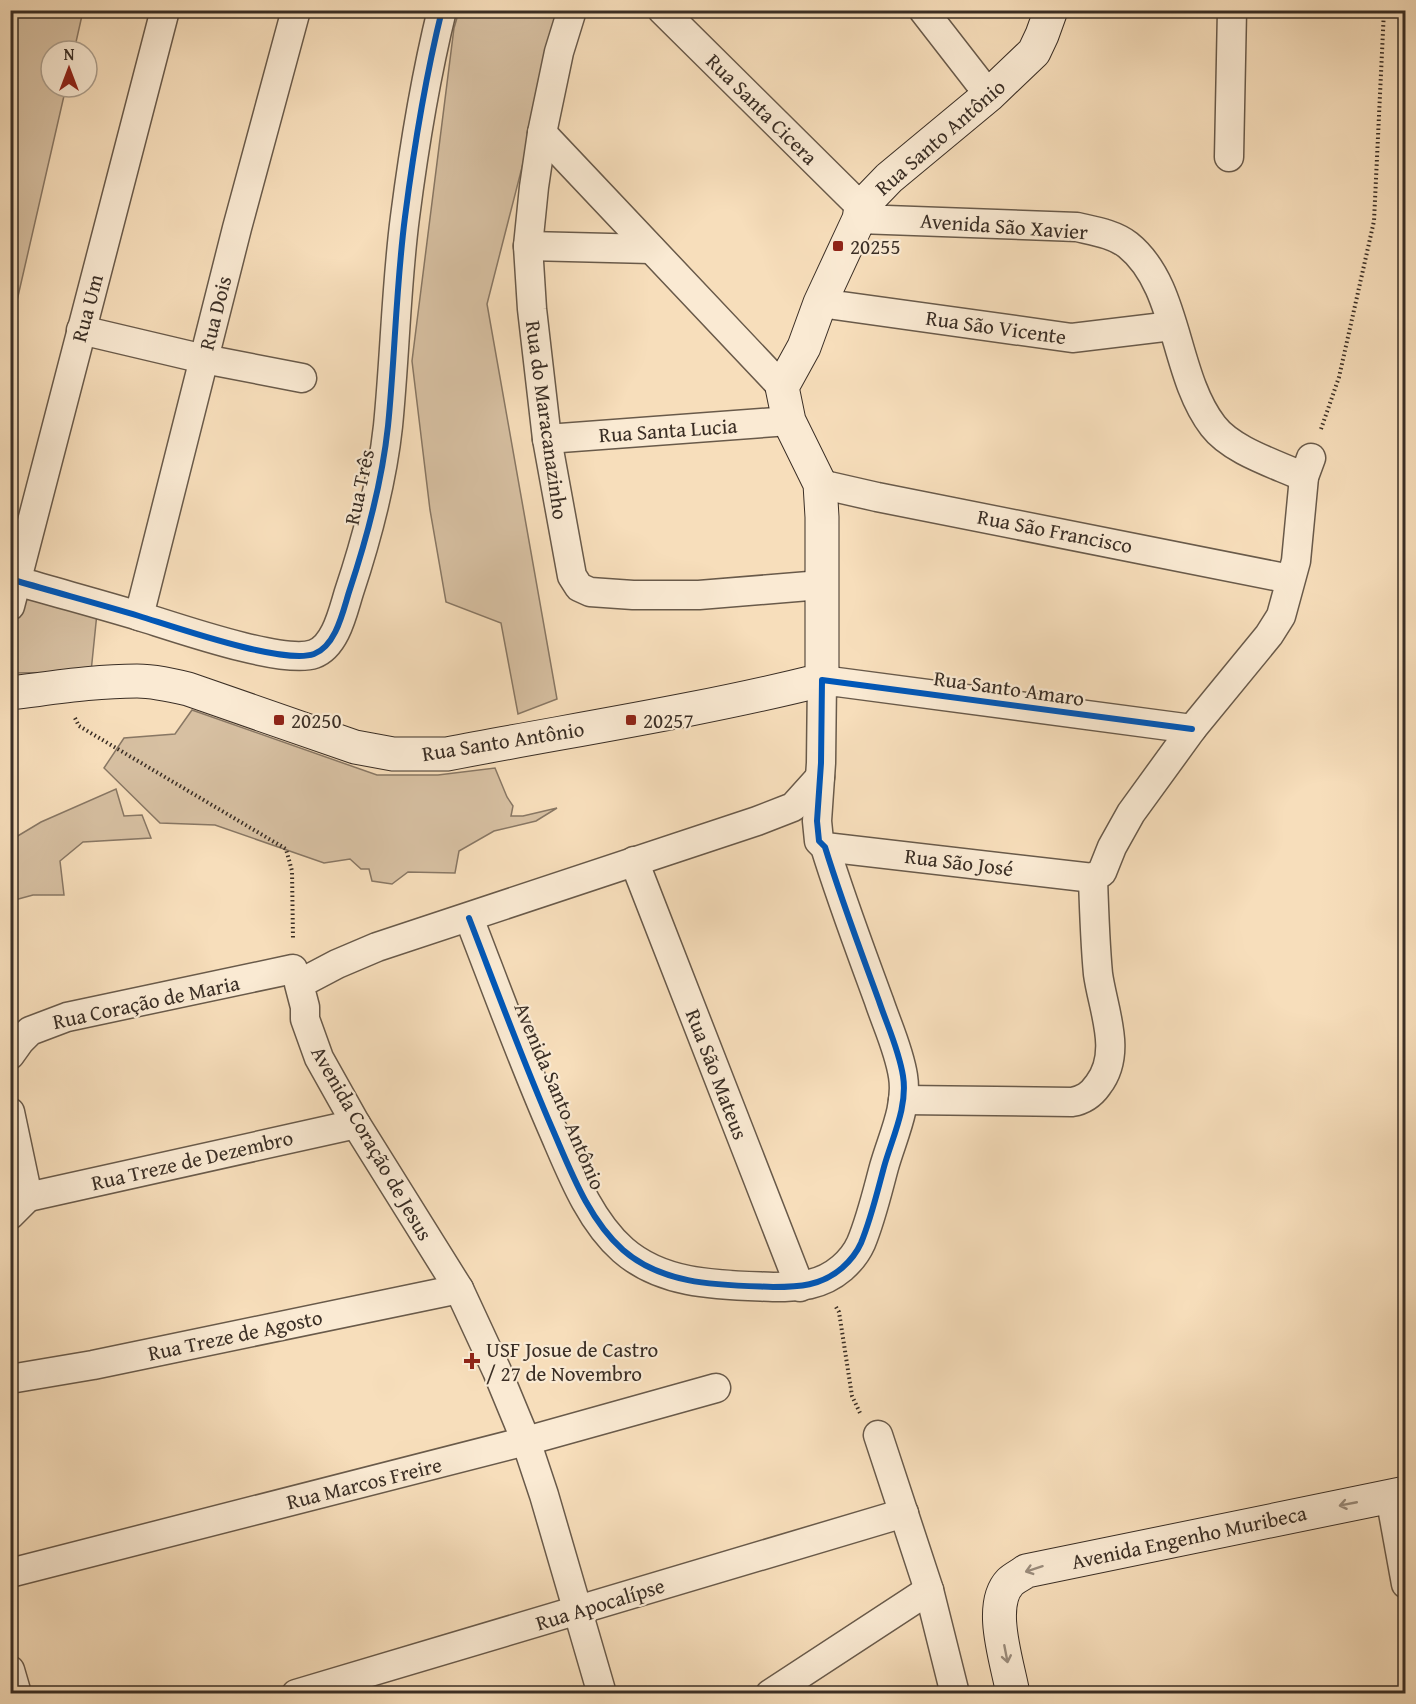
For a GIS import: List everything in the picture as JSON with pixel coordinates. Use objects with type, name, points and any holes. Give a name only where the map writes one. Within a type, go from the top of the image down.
[{"type":"main road","name":"Rua Santo Antônio","points":[[782,387],[804,347],[820,303],[860,213],[889,178],[989,95],[1034,52],[1051,10]]},
{"type":"main road","points":[[782,387],[789,421],[820,484],[822,680]]},
{"type":"main road","name":"Rua Santo Antônio","points":[[10,693],[89,683],[138,681],[162,684],[188,689],[355,747],[393,754],[417,755],[447,754],[642,718],[752,697],[822,680]]},
{"type":"main road","name":"Avenida Engenho Muribeca","points":[[1013,1694],[998,1615],[1005,1590],[1010,1582],[1034,1568],[1398,1494]]},
{"type":"street","name":"Rua Um","points":[[14,593],[165,10]]},
{"type":"street","name":"Rua Dois","points":[[139,616],[240,217],[296,10]]},
{"type":"street","name":"Rua Três","points":[[14,593],[139,616],[249,648],[299,656],[318,652],[332,636],[361,556],[379,485],[388,427],[405,220],[427,74],[442,10]]},
{"type":"street","name":"Rua do Maracanazinho","points":[[572,10],[542,133],[528,246],[532,309],[547,439],[569,568],[574,581],[583,590],[596,593],[699,595],[821,585]]},
{"type":"street","name":"Rua Santa Cicera","points":[[662,10],[860,213]]},
{"type":"street","points":[[923,10],[989,95]]},
{"type":"street","points":[[1229,157],[1232,10]]},
{"type":"street","points":[[542,133],[782,387]]},
{"type":"street","name":"Avenida São Xavier","points":[[860,213],[1077,227],[1108,235],[1127,244],[1140,257],[1152,275],[1167,307],[1192,390],[1214,428],[1253,455],[1307,467]]},
{"type":"street","points":[[528,246],[651,249]]},
{"type":"street","name":"Rua São Vicente","points":[[820,303],[1072,338],[1172,326]]},
{"type":"street","points":[[81,330],[204,359],[302,378]]},
{"type":"street","name":"Rua Santa Lucia","points":[[547,439],[789,421]]},
{"type":"street","points":[[903,1100],[1065,1102],[1082,1100],[1092,1093],[1107,1071],[1110,1041],[1094,935],[1093,878],[1102,872],[1112,847],[1131,813],[1192,729],[1281,616],[1296,561],[1307,467]]},
{"type":"street","name":"Rua São Francisco","points":[[820,484],[1290,579]]},
{"type":"street","points":[[810,1284],[845,1266],[860,1244],[898,1124],[904,1086],[899,1058],[842,901],[825,847],[819,841],[817,821],[822,680]]},
{"type":"street","name":"Rua Santo Amaro","points":[[822,680],[1192,729]]},
{"type":"street","name":"Avenida Coração de Jesus","points":[[602,1694],[579,1610],[526,1441],[497,1371],[459,1289],[356,1124],[312,1043],[299,984],[337,963],[377,947],[469,918],[793,807],[820,777]]},
{"type":"street","name":"Rua São José","points":[[825,847],[1093,878]]},
{"type":"street","name":"Rua São Mateus","points":[[634,861],[810,1284]]},
{"type":"street","name":"Avenida Santo Antônio","points":[[469,918],[521,1054],[581,1193],[603,1227],[623,1250],[663,1274],[709,1284],[810,1284]]},
{"type":"street","name":"Rua Coração de Maria","points":[[10,1055],[30,1031],[68,1017],[293,969]]},
{"type":"street","points":[[10,1112],[19,1206]]},
{"type":"street","name":"Rua Treze de Dezembro","points":[[19,1206],[356,1124]]},
{"type":"street","name":"Rua Treze de Agosto","points":[[10,1379],[93,1365],[459,1289]]},
{"type":"street","name":"Rua Marcos Freire","points":[[10,1573],[526,1441],[716,1388]]},
{"type":"street","points":[[878,1435],[929,1590],[948,1691]]},
{"type":"street","points":[[1398,1494],[1406,1584]]},
{"type":"street","name":"Rua Apocalípse","points":[[296,1694],[904,1513]]},
{"type":"street","points":[[770,1694],[929,1590]]},
{"type":"street","points":[[10,1670],[17,1694]]},
{"type":"path","points":[[1307,467],[1339,377],[1374,221],[1384,10]]},
{"type":"path","points":[[79,726],[285,849],[292,871],[293,969]]},
{"type":"path","points":[[810,1284],[839,1312],[852,1396],[864,1422],[878,1435]]},
{"type":"shaded area","points":[[11,10],[83,11],[77,39],[39,39],[39,99],[63,99],[16,305],[11,309]]},
{"type":"shaded area","points":[[459,11],[562,11],[487,304],[557,699],[518,714],[501,623],[446,602],[430,510],[412,361],[454,28]]},
{"type":"shaded area","points":[[31,591],[97,613],[91,672],[11,673],[11,631],[15,613]]},
{"type":"shaded area","points":[[192,710],[377,775],[438,775],[495,768],[513,806],[511,816],[523,816],[557,808],[536,821],[494,831],[459,851],[455,873],[408,872],[392,884],[372,881],[369,869],[361,869],[350,859],[324,863],[215,825],[160,823],[104,768],[124,738],[175,734]]},
{"type":"shaded area","points":[[116,789],[124,816],[142,815],[151,838],[83,842],[60,861],[64,895],[33,895],[11,901],[11,840],[41,822]]},
{"type":"cycle path","points":[[17,581],[254,650],[299,656],[314,654],[328,644],[341,618],[356,572],[382,468],[388,426],[405,217],[420,113],[442,10]]},
{"type":"cycle path","points":[[469,918],[566,1160],[590,1209],[611,1238],[639,1262],[675,1277],[714,1284],[783,1287],[818,1282],[842,1268],[861,1243],[898,1122],[904,1088],[896,1047],[825,847],[819,841],[817,821],[821,763],[822,680],[1192,729]]},
{"type":"place","name":"20255","points":[[838,246]]},
{"type":"place","name":"20250","points":[[279,720]]},
{"type":"place","name":"20257","points":[[631,720]]},
{"type":"place","name":"USF Josue de Castro / 27 de Novembro","points":[[472,1361]]}]
